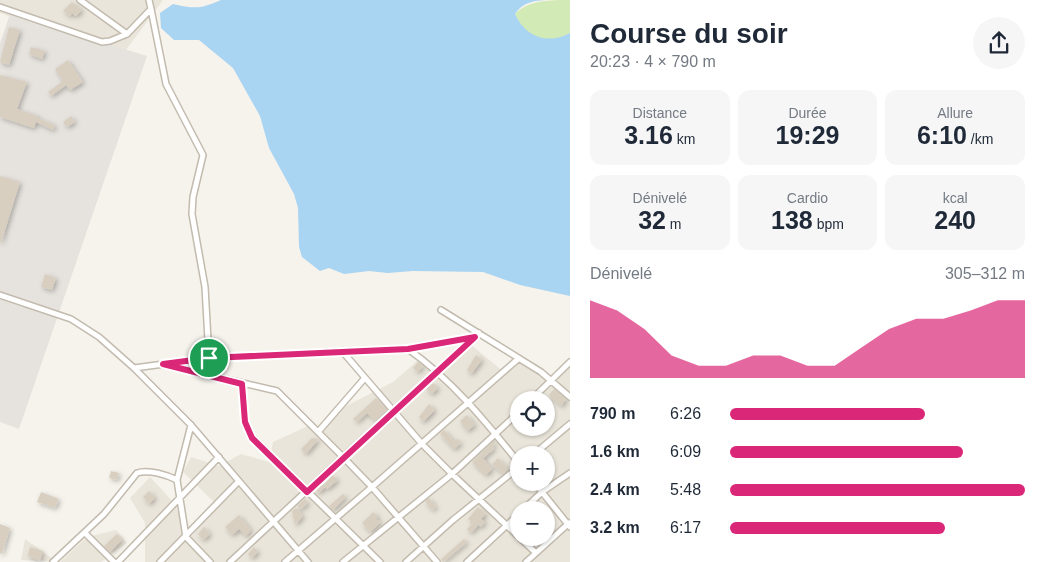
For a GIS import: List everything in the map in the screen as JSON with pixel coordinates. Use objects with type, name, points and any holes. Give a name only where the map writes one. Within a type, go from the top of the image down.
[{"type":"street","points":[[80,0],[127,34]]},
{"type":"street","points":[[149,0],[167,86],[203,155],[195,186],[192,214],[206,287],[209,358]]},
{"type":"street","points":[[0,7],[102,42],[127,34],[151,9]]},
{"type":"street","points":[[0,295],[83,325],[134,368],[219,457],[308,562]]},
{"type":"street","points":[[442,310],[477,335],[541,372],[550,382],[570,397]]},
{"type":"street","points":[[134,368],[209,358],[408,349],[477,335]]},
{"type":"street","points":[[230,562],[477,335]]},
{"type":"street","points":[[408,349],[437,372],[469,403],[510,452]]},
{"type":"street","points":[[342,351],[364,379],[422,444],[510,529]]},
{"type":"street","points":[[285,562],[336,520],[518,359]]},
{"type":"street","points":[[540,391],[570,362]]},
{"type":"street","points":[[163,364],[272,390],[282,395],[372,487],[437,562]]},
{"type":"street","points":[[318,432],[364,379]]},
{"type":"street","points":[[242,384],[245,422],[252,438],[380,562]]},
{"type":"street","points":[[343,562],[452,474],[510,421]]},
{"type":"street","points":[[544,446],[570,424]]},
{"type":"street","points":[[190,426],[177,480],[178,499],[186,536],[210,562]]},
{"type":"street","points":[[85,533],[116,562],[219,457]]},
{"type":"street","points":[[53,562],[104,514],[137,473],[142,471],[168,476],[177,480]]},
{"type":"street","points":[[532,501],[570,472]]},
{"type":"street","points":[[406,562],[510,474]]},
{"type":"street","points":[[160,562],[239,481]]},
{"type":"street","points":[[526,562],[569,524],[542,492]]},
{"type":"street","points":[[467,562],[510,522]]},
{"type":"street","points":[[529,546],[536,553]]},
{"type":"shaded area","points":[[0,0],[163,0],[123,54],[0,13]]},
{"type":"shaded area","points":[[10,14],[147,56],[19,429],[0,422],[0,43]]},
{"type":"shaded area","points":[[465,340],[504,372],[515,362],[544,372],[553,381],[570,363],[570,562],[145,562],[145,523],[130,498],[150,477],[175,504],[188,541],[217,505],[183,472],[191,457],[219,466],[241,454],[269,462],[273,442],[308,426],[322,429],[344,407],[393,382],[423,356],[436,367]]},
{"type":"shaded area","points":[[116,530],[127,543],[101,562],[60,562],[87,537]]},
{"type":"shaded area","points":[[25,539],[57,562],[21,560]]},
{"type":"green space","points":[[570,0],[570,33],[561,37],[545,39],[531,34],[519,22],[515,14],[520,9],[533,3]]},
{"type":"water","points":[[221,0],[545,0],[528,3],[515,14],[525,28],[538,37],[562,37],[570,33],[570,296],[520,285],[483,272],[413,271],[388,273],[369,271],[344,274],[329,268],[320,271],[302,257],[299,247],[298,208],[294,194],[269,148],[260,116],[233,68],[199,40],[174,40],[161,28],[160,13],[173,4],[197,7]]},
{"type":"building","points":[[72,2],[82,10],[76,16],[72,13],[70,16],[63,11]]},
{"type":"building","points":[[9,27],[20,30],[9,65],[0,62]]},
{"type":"building","points":[[31,47],[45,51],[42,59],[29,54]]},
{"type":"building","points":[[68,60],[83,82],[70,90],[66,85],[51,96],[48,92],[63,81],[55,69]]},
{"type":"building","points":[[0,75],[27,82],[17,109],[38,116],[38,118],[55,125],[53,130],[36,122],[34,128],[0,117]]},
{"type":"building","points":[[71,116],[75,122],[67,127],[63,122]]},
{"type":"building","points":[[0,176],[20,182],[1,243],[0,243]]},
{"type":"building","points":[[45,274],[56,278],[52,290],[41,287]]},
{"type":"building","points":[[476,355],[482,360],[471,374],[467,370]]},
{"type":"building","points":[[418,362],[423,366],[418,372],[413,368]]},
{"type":"building","points":[[433,383],[438,388],[432,394],[426,389]]},
{"type":"building","points":[[554,389],[566,399],[561,406],[555,400],[555,391],[552,391]]},
{"type":"building","points":[[376,398],[387,410],[375,421],[367,413],[357,422],[353,419]]},
{"type":"building","points":[[429,404],[435,410],[423,422],[419,417]]},
{"type":"building","points":[[467,415],[475,425],[467,431],[460,421]]},
{"type":"building","points":[[444,430],[454,441],[457,439],[461,443],[454,449],[440,434]]},
{"type":"building","points":[[312,438],[319,439],[306,454],[301,449]]},
{"type":"building","points":[[495,440],[496,442],[492,446],[494,449],[483,458],[492,469],[486,475],[472,462]]},
{"type":"building","points":[[498,458],[508,469],[503,474],[492,464]]},
{"type":"building","points":[[111,471],[119,473],[117,480],[109,478]]},
{"type":"building","points":[[332,475],[338,480],[327,489],[325,487],[319,493],[315,489],[322,483],[324,485]]},
{"type":"building","points":[[149,491],[155,498],[149,504],[143,497]]},
{"type":"building","points":[[41,492],[59,499],[55,508],[37,502]]},
{"type":"building","points":[[343,494],[346,497],[333,510],[329,506]]},
{"type":"building","points":[[429,498],[436,507],[432,510],[425,501]]},
{"type":"building","points":[[305,499],[308,503],[301,509],[297,506]]},
{"type":"building","points":[[478,507],[486,514],[481,519],[485,522],[481,527],[478,525],[471,533],[467,529],[473,523],[468,519]]},
{"type":"building","points":[[296,508],[303,516],[295,525],[292,511]]},
{"type":"building","points":[[373,512],[378,516],[376,519],[381,522],[370,532],[362,523]]},
{"type":"building","points":[[239,515],[251,530],[246,536],[239,529],[232,535],[225,527]]},
{"type":"building","points":[[0,524],[10,528],[2,554],[0,553]]},
{"type":"building","points":[[204,527],[210,534],[203,540],[198,534]]},
{"type":"building","points":[[117,534],[122,540],[110,552],[104,546]]},
{"type":"building","points":[[464,539],[467,542],[443,562],[441,559]]},
{"type":"building","points":[[30,547],[43,551],[40,561],[28,556]]},
{"type":"building","points":[[254,547],[258,552],[252,558],[248,554]]},
{"type":"route","points":[[475,337],[307,492],[252,438],[245,422],[242,384],[204,376],[163,364],[209,358],[408,349],[475,337]]}]
